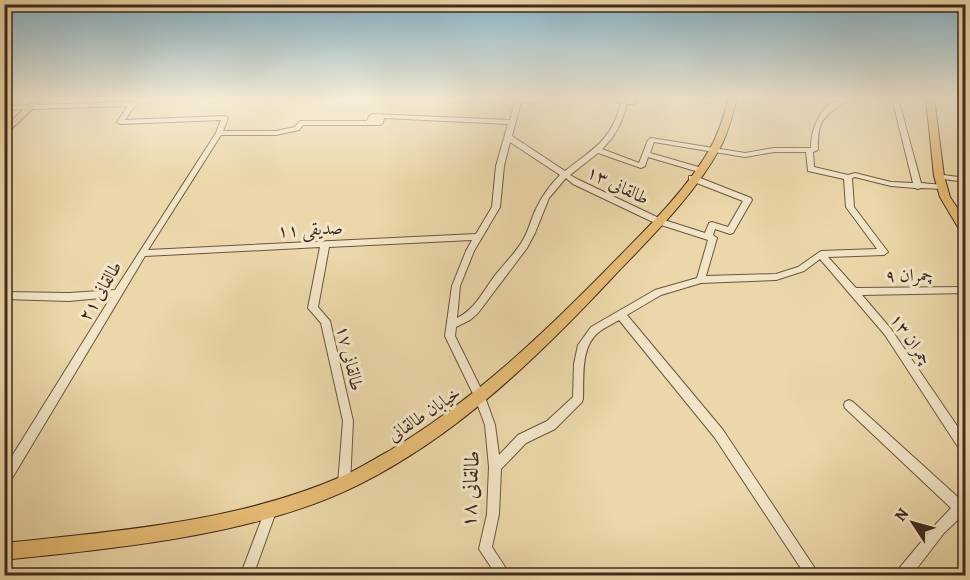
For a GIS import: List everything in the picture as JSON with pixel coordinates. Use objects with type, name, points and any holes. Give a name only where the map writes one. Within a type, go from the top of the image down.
[{"type":"main road","name":"خیابان طالقانی","points":[[4,552],[174,530],[271,509],[344,484],[418,443],[480,397],[587,298],[658,221],[696,174],[712,151],[725,125]]},
{"type":"main road","points":[[933,125],[939,176],[945,197],[966,231]]},
{"type":"street","name":"طالقانی ۲۱","points":[[4,481],[222,125]]},
{"type":"street","points":[[219,133],[276,132],[297,129],[300,125]]},
{"type":"street","points":[[451,325],[456,286],[478,237],[496,207],[500,166],[511,125]]},
{"type":"street","points":[[451,325],[471,314],[510,263],[531,234],[543,201],[565,174],[598,150],[618,125]]},
{"type":"street","points":[[816,125],[810,169],[918,187],[943,187]]},
{"type":"street","points":[[902,125],[918,187]]},
{"type":"street","name":"طالقانی ۱۳","points":[[508,136],[565,174],[658,221],[710,237]]},
{"type":"street","points":[[598,150],[641,166],[651,140],[745,155],[774,150],[812,150]]},
{"type":"street","points":[[647,154],[696,174],[748,200],[730,231],[712,225],[702,280]]},
{"type":"street","points":[[939,176],[966,180]]},
{"type":"street","points":[[495,467],[522,439],[551,425],[578,399],[579,364],[583,345],[594,330],[658,292],[702,280],[776,277],[801,269],[821,254],[884,252],[850,207],[848,177]]},
{"type":"street","name":"صدیقی ۱۱","points":[[142,253],[478,237]]},
{"type":"street","name":"طالقانی ۱۷","points":[[324,245],[313,308],[325,321],[348,421],[344,484]]},
{"type":"street","name":"چمران ۱۳","points":[[821,254],[888,332],[966,449]]},
{"type":"street","name":"چمران ۹","points":[[854,292],[966,290]]},
{"type":"street","points":[[4,295],[69,297],[118,293]]},
{"type":"street","points":[[620,314],[719,434],[814,576]]},
{"type":"street","name":"طالقانی ۱۸","points":[[451,325],[450,336],[480,397],[490,425],[495,467],[493,514],[485,549],[505,576]]},
{"type":"street","points":[[849,405],[963,506],[942,526],[902,576]]},
{"type":"street","points":[[246,576],[271,509]]}]
